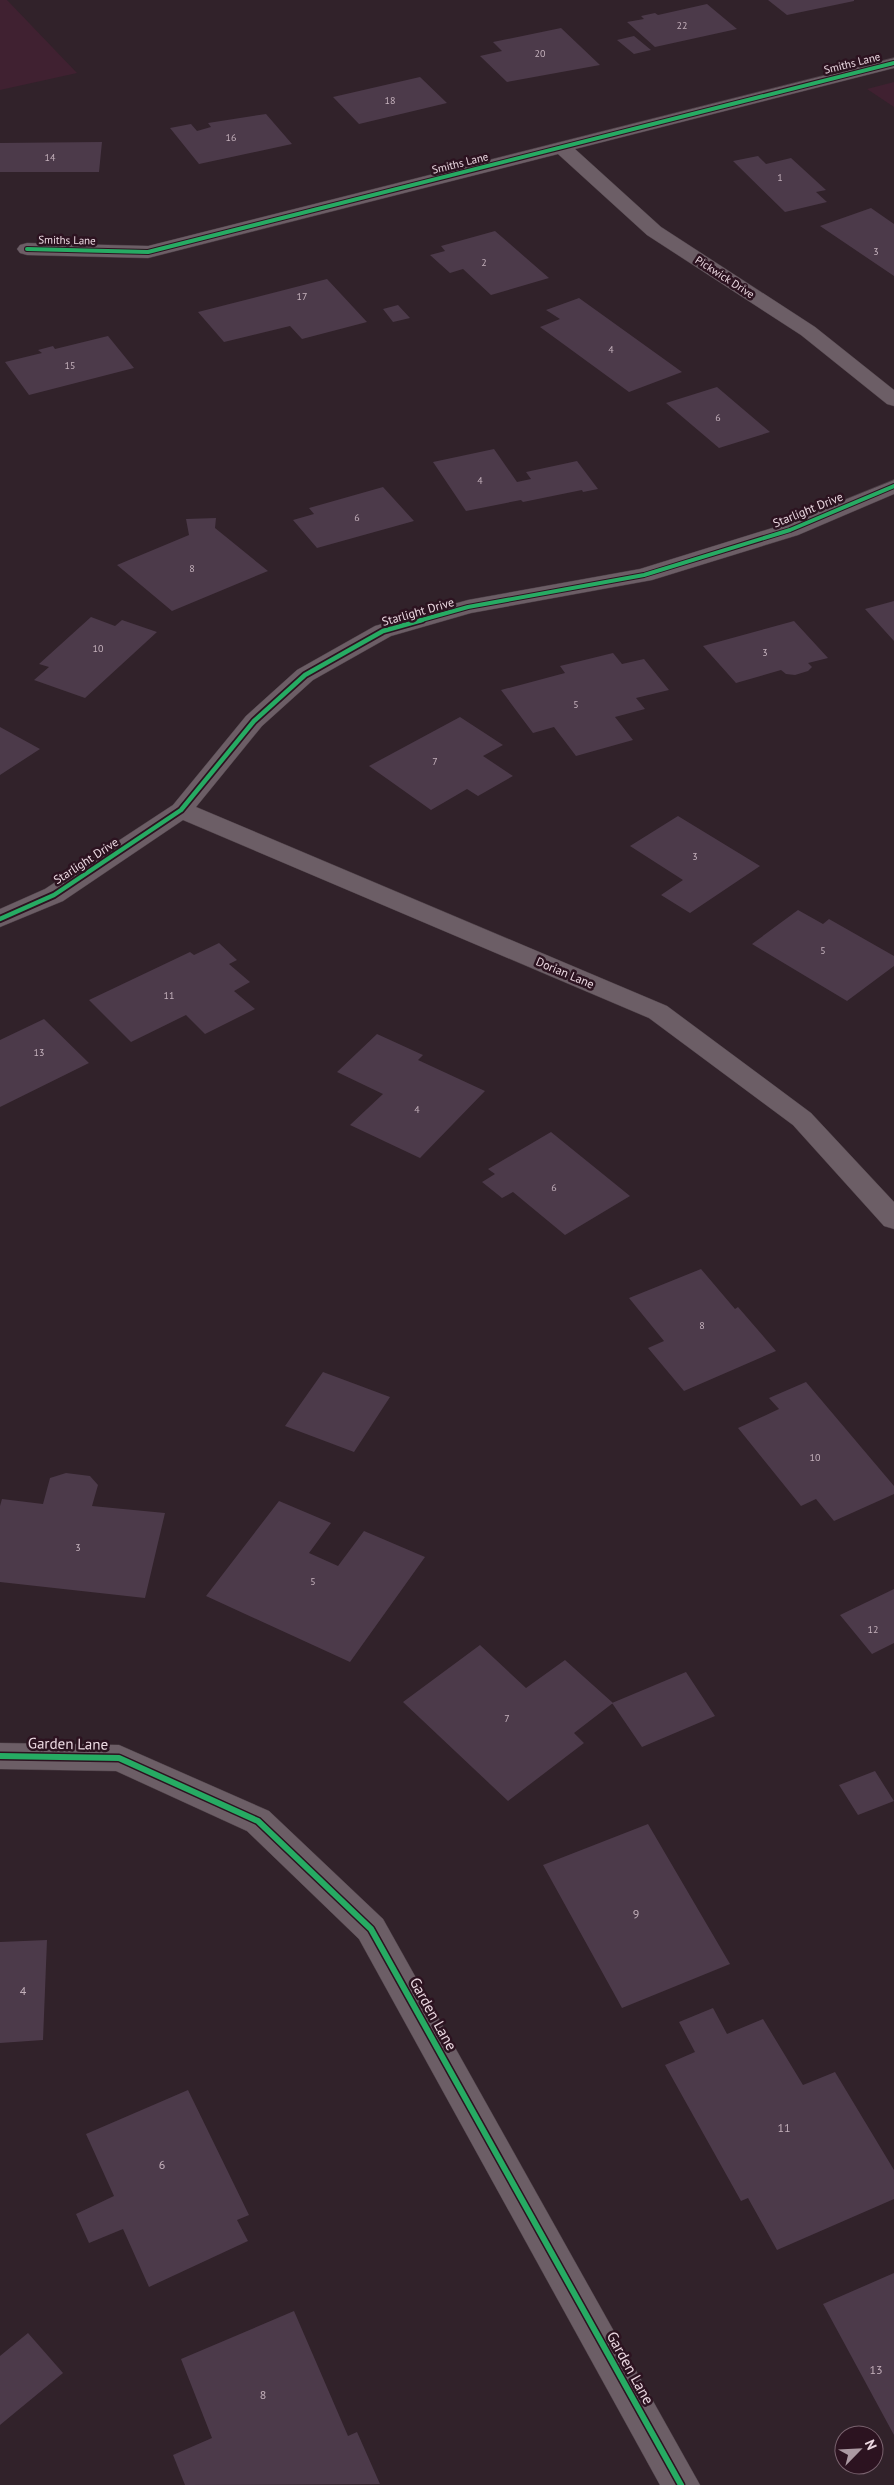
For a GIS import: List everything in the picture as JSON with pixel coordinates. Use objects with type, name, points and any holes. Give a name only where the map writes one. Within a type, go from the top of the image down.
[{"type":"street","name":"Smiths Lane","points":[[27,249],[148,252],[894,63]]},
{"type":"street","name":"Pickwick Drive","points":[[562,148],[654,231],[808,331],[894,400]]},
{"type":"street","name":"Starlight Drive","points":[[0,919],[54,895],[181,810],[254,721],[305,675],[383,631],[468,607],[644,575],[790,530],[894,486]]},
{"type":"street","name":"Dorian Lane","points":[[181,810],[658,1012],[802,1119],[894,1219]]},
{"type":"street","name":"Garden Lane","points":[[0,1756],[119,1758],[258,1821],[371,1929],[681,2485]]},
{"type":"shaded area","points":[[0,0],[7,0],[77,73],[0,90]]},
{"type":"shaded area","points":[[894,82],[894,107],[867,89]]},
{"type":"building","points":[[768,0],[854,0],[854,1],[787,15]]},
{"type":"building","points":[[707,4],[737,29],[655,47],[627,22],[644,19],[641,16],[655,13],[658,15]]},
{"type":"building","points":[[561,28],[600,65],[507,82],[480,56],[502,51],[493,42]]},
{"type":"building","points":[[634,36],[651,50],[634,54],[617,40]]},
{"type":"building","points":[[420,77],[447,103],[359,124],[333,97]]},
{"type":"building","points":[[266,114],[292,144],[199,164],[170,128],[191,124],[197,131],[211,127],[208,123]]},
{"type":"building","points":[[102,142],[99,172],[0,172],[0,143]]},
{"type":"building","points":[[758,156],[766,164],[791,158],[826,190],[816,192],[827,202],[785,212],[733,161]]},
{"type":"building","points":[[871,208],[894,224],[894,276],[820,226]]},
{"type":"building","points":[[495,231],[549,278],[491,295],[463,269],[450,273],[430,255],[445,251],[441,246]]},
{"type":"building","points":[[327,279],[367,322],[302,339],[290,326],[224,342],[198,312]]},
{"type":"building","points":[[579,298],[682,372],[629,392],[540,327],[560,319],[546,310]]},
{"type":"building","points":[[398,305],[410,318],[393,322],[383,309]]},
{"type":"building","points":[[108,336],[134,368],[29,395],[5,362],[42,353],[38,350],[53,346],[55,349]]},
{"type":"building","points":[[717,387],[770,432],[719,448],[666,403]]},
{"type":"building","points":[[494,449],[517,482],[531,479],[526,472],[577,461],[598,489],[583,492],[582,490],[523,502],[521,500],[466,511],[433,462]]},
{"type":"building","points":[[383,487],[414,521],[317,548],[293,520],[314,514],[309,508]]},
{"type":"building","points":[[216,518],[215,528],[268,571],[172,611],[117,565],[189,535],[186,519]]},
{"type":"building","points":[[894,601],[894,641],[865,609]]},
{"type":"building","points":[[91,617],[115,626],[122,620],[157,632],[85,698],[34,680],[49,667],[39,664]]},
{"type":"building","points":[[794,621],[828,658],[808,663],[812,667],[808,671],[795,675],[786,674],[781,670],[736,683],[703,646]]},
{"type":"building","points":[[613,653],[622,664],[644,659],[669,690],[636,698],[645,709],[615,717],[633,740],[576,756],[554,727],[533,733],[501,690],[565,673],[560,666]]},
{"type":"building","points":[[460,717],[503,745],[483,756],[513,776],[478,796],[467,789],[431,810],[369,766]]},
{"type":"building","points":[[0,727],[40,749],[0,775]]},
{"type":"building","points":[[678,816],[760,866],[690,913],[661,895],[683,880],[630,846]]},
{"type":"building","points":[[798,910],[823,924],[829,919],[894,956],[894,966],[847,1001],[752,944]]},
{"type":"building","points":[[219,943],[237,960],[229,964],[250,982],[234,991],[255,1009],[205,1034],[186,1015],[131,1042],[89,1000],[190,952],[194,955]]},
{"type":"building","points":[[44,1019],[89,1063],[0,1107],[0,1040]]},
{"type":"building","points":[[377,1034],[423,1055],[418,1060],[485,1091],[420,1158],[350,1125],[383,1094],[337,1072]]},
{"type":"building","points":[[551,1132],[630,1196],[565,1235],[513,1192],[502,1198],[482,1182],[495,1174],[488,1169]]},
{"type":"building","points":[[701,1269],[735,1309],[738,1307],[776,1351],[684,1391],[648,1348],[664,1341],[629,1298]]},
{"type":"building","points":[[323,1372],[390,1397],[354,1452],[285,1426]]},
{"type":"building","points":[[806,1382],[894,1486],[894,1494],[834,1521],[816,1499],[801,1506],[738,1428],[779,1409],[769,1398]]},
{"type":"building","points":[[66,1473],[90,1476],[98,1485],[92,1506],[165,1513],[145,1598],[0,1582],[0,1506],[2,1499],[43,1504],[50,1478]]},
{"type":"building","points":[[279,1501],[331,1523],[309,1553],[338,1566],[364,1531],[425,1557],[350,1662],[206,1596]]},
{"type":"building","points":[[894,1589],[894,1643],[872,1654],[840,1615]]},
{"type":"building","points":[[480,1645],[526,1688],[565,1660],[613,1703],[574,1733],[584,1743],[508,1801],[403,1702]]},
{"type":"building","points":[[686,1672],[715,1716],[642,1747],[612,1703]]},
{"type":"building","points":[[875,1771],[894,1801],[858,1815],[839,1785]]},
{"type":"building","points":[[648,1824],[730,1964],[622,2008],[543,1865]]},
{"type":"building","points":[[47,1940],[43,2040],[0,2043],[0,1942]]},
{"type":"building","points":[[713,2008],[727,2034],[763,2019],[803,2085],[835,2072],[894,2170],[894,2199],[777,2250],[748,2198],[741,2201],[665,2065],[695,2052],[679,2022]]},
{"type":"building","points":[[188,2090],[249,2215],[237,2220],[248,2241],[149,2287],[123,2229],[89,2243],[76,2214],[114,2196],[86,2134]]},
{"type":"building","points":[[894,2273],[894,2435],[823,2304]]},
{"type":"building","points":[[294,2311],[348,2436],[357,2432],[380,2484],[185,2485],[173,2455],[212,2438],[181,2359]]},
{"type":"building","points":[[28,2333],[63,2373],[0,2425],[0,2356]]},
{"type":"cycle path","points":[[27,249],[148,252],[894,63]]},
{"type":"cycle path","points":[[0,919],[54,895],[181,810],[254,721],[305,675],[383,631],[468,607],[644,575],[790,530],[894,486]]},
{"type":"cycle path","points":[[0,1756],[119,1758],[258,1821],[371,1929],[681,2485]]}]
